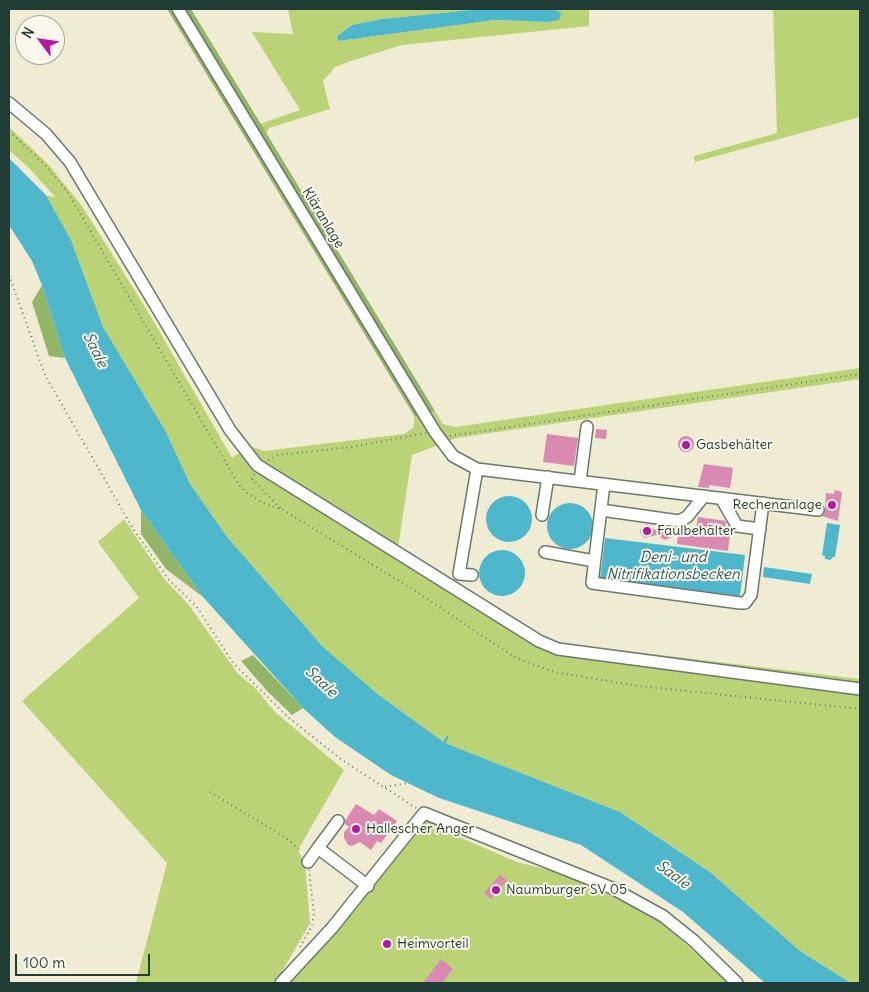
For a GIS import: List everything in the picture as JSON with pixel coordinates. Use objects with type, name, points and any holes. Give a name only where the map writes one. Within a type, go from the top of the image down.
[{"type":"lane","name":"Kläranlage","points":[[178,9],[435,432],[453,456],[477,469]]},
{"type":"lane","points":[[9,103],[46,134],[70,162],[230,430],[257,465],[522,631],[558,649],[860,689]]},
{"type":"lane","points":[[580,481],[587,427]]},
{"type":"lane","points":[[472,575],[458,574],[477,469],[818,510]]},
{"type":"lane","points":[[542,515],[548,477]]},
{"type":"lane","points":[[604,484],[592,583],[745,603],[751,595],[763,503]]},
{"type":"lane","points":[[601,510],[678,522],[687,517],[704,496]]},
{"type":"lane","points":[[721,498],[737,526],[760,529]]},
{"type":"lane","points":[[545,552],[594,561]]},
{"type":"lane","points":[[281,983],[368,886],[424,813],[612,888],[663,916],[694,941],[737,983]]},
{"type":"lane","points":[[308,862],[338,821]]},
{"type":"lane","points":[[318,848],[368,886]]},
{"type":"path","points":[[9,131],[46,166],[67,191],[239,485],[261,502],[283,510],[414,590],[514,656],[554,672],[639,686],[860,709]]},
{"type":"path","points":[[9,275],[45,375],[132,527],[168,579],[197,607],[233,663],[289,718],[342,760],[385,786],[424,813]]},
{"type":"path","points":[[283,510],[252,479],[257,465],[278,455],[351,447],[435,432],[450,436],[860,374]]},
{"type":"path","points":[[385,786],[407,783]]},
{"type":"path","points":[[210,792],[286,838],[301,850],[308,862],[314,914],[312,926],[296,954]]},
{"type":"green space","points":[[167,9],[191,9],[435,411],[415,417]]},
{"type":"green space","points":[[288,9],[481,9],[382,19],[352,25],[337,36],[338,41],[495,20],[546,22],[561,12],[552,9],[589,9],[589,26],[402,45],[351,61],[335,67],[323,81],[330,109],[269,128],[266,134],[260,124],[300,110],[252,32],[293,34]]},
{"type":"green space","points":[[773,9],[860,9],[860,117],[695,162],[694,156],[777,133]]},
{"type":"green space","points":[[9,127],[48,164],[82,206],[150,315],[232,458],[250,446],[264,451],[404,434],[413,428],[415,417],[435,411],[443,424],[455,427],[860,368],[860,379],[456,438],[412,455],[398,548],[552,642],[860,679],[860,983],[851,983],[800,951],[710,872],[620,812],[445,743],[379,695],[323,647],[228,538],[190,484],[166,432],[103,327],[71,240],[46,195],[56,198],[29,168],[9,150]]},
{"type":"green space","points":[[42,285],[65,358],[49,356],[32,302]]},
{"type":"green space","points":[[141,510],[203,597],[166,569],[141,534]]},
{"type":"green space","points":[[124,519],[165,580],[188,604],[238,674],[255,688],[275,712],[344,770],[298,850],[305,864],[310,923],[280,975],[287,983],[136,983],[167,863],[22,701],[139,598],[98,542]]},
{"type":"green space","points":[[253,655],[303,708],[292,715],[268,692],[241,661]]},
{"type":"green space","points":[[427,820],[455,830],[459,837],[517,862],[564,874],[652,915],[731,983],[287,983]]},
{"type":"water","points":[[481,9],[552,9],[561,12],[559,20],[546,22],[495,20],[338,41],[337,36],[352,25],[382,19]]},
{"type":"water","name":"Saale","points":[[9,158],[46,195],[71,240],[103,327],[166,432],[190,484],[228,538],[323,647],[379,695],[445,743],[620,812],[710,872],[800,951],[851,983],[765,983],[683,912],[581,845],[439,798],[391,775],[335,737],[303,708],[203,597],[141,510],[65,358],[42,285],[32,261],[9,225]]},
{"type":"water","points":[[504,496],[514,496],[528,506],[532,519],[528,532],[522,538],[514,542],[504,542],[490,532],[486,524],[486,514],[496,500]]},
{"type":"water","points":[[575,503],[587,509],[592,517],[592,535],[587,543],[579,548],[565,549],[553,543],[548,535],[547,521],[553,509],[561,504]]},
{"type":"water","points":[[827,523],[840,525],[835,557],[832,557],[831,560],[825,559],[825,556],[822,555]]},
{"type":"water","name":"Deni- und Nitrifikationsbecken","points":[[605,538],[745,555],[740,596],[600,579]]},
{"type":"water","points":[[507,550],[511,551],[521,560],[524,564],[524,582],[515,592],[507,596],[497,596],[489,592],[480,582],[479,568],[483,560],[493,551]]},
{"type":"water","points":[[764,567],[812,574],[810,584],[763,577]]},
{"type":"building","points":[[596,429],[607,430],[606,439],[595,438]]},
{"type":"building","points":[[547,434],[578,438],[574,466],[543,462]]},
{"type":"building","name":"Gasbehälter","points":[[686,436],[692,438],[694,444],[692,450],[686,452],[680,450],[678,444],[680,438]]},
{"type":"building","points":[[704,464],[733,468],[730,488],[709,485],[709,488],[698,487]]},
{"type":"building","name":"Rechenanlage","points":[[835,490],[842,492],[838,521],[822,516],[825,511],[826,493],[834,494]]},
{"type":"building","points":[[698,517],[726,521],[725,533],[730,534],[728,551],[677,544],[679,528],[696,528]]},
{"type":"building","points":[[647,524],[655,530],[661,526],[667,527],[674,536],[665,540],[656,535],[645,538],[640,530]]},
{"type":"building","points":[[356,804],[374,815],[379,809],[397,821],[381,843],[377,841],[371,850],[360,842],[352,846],[348,845],[344,838],[344,832],[349,827],[345,824],[345,821]]},
{"type":"building","points":[[500,875],[507,880],[491,899],[484,893]]},
{"type":"building","points":[[441,959],[453,969],[442,983],[423,983]]},
{"type":"waterway","points":[[444,745],[447,737]]},
{"type":"place","name":"Gasbehälter","points":[[686,445]]},
{"type":"place","name":"Rechenanlage","points":[[832,505]]},
{"type":"place","name":"Faulbehälter","points":[[647,531]]},
{"type":"place","name":"Hallescher Anger","points":[[356,829]]},
{"type":"place","name":"Naumburger SV 05","points":[[496,890]]},
{"type":"place","name":"Heimvorteil","points":[[387,944]]}]
